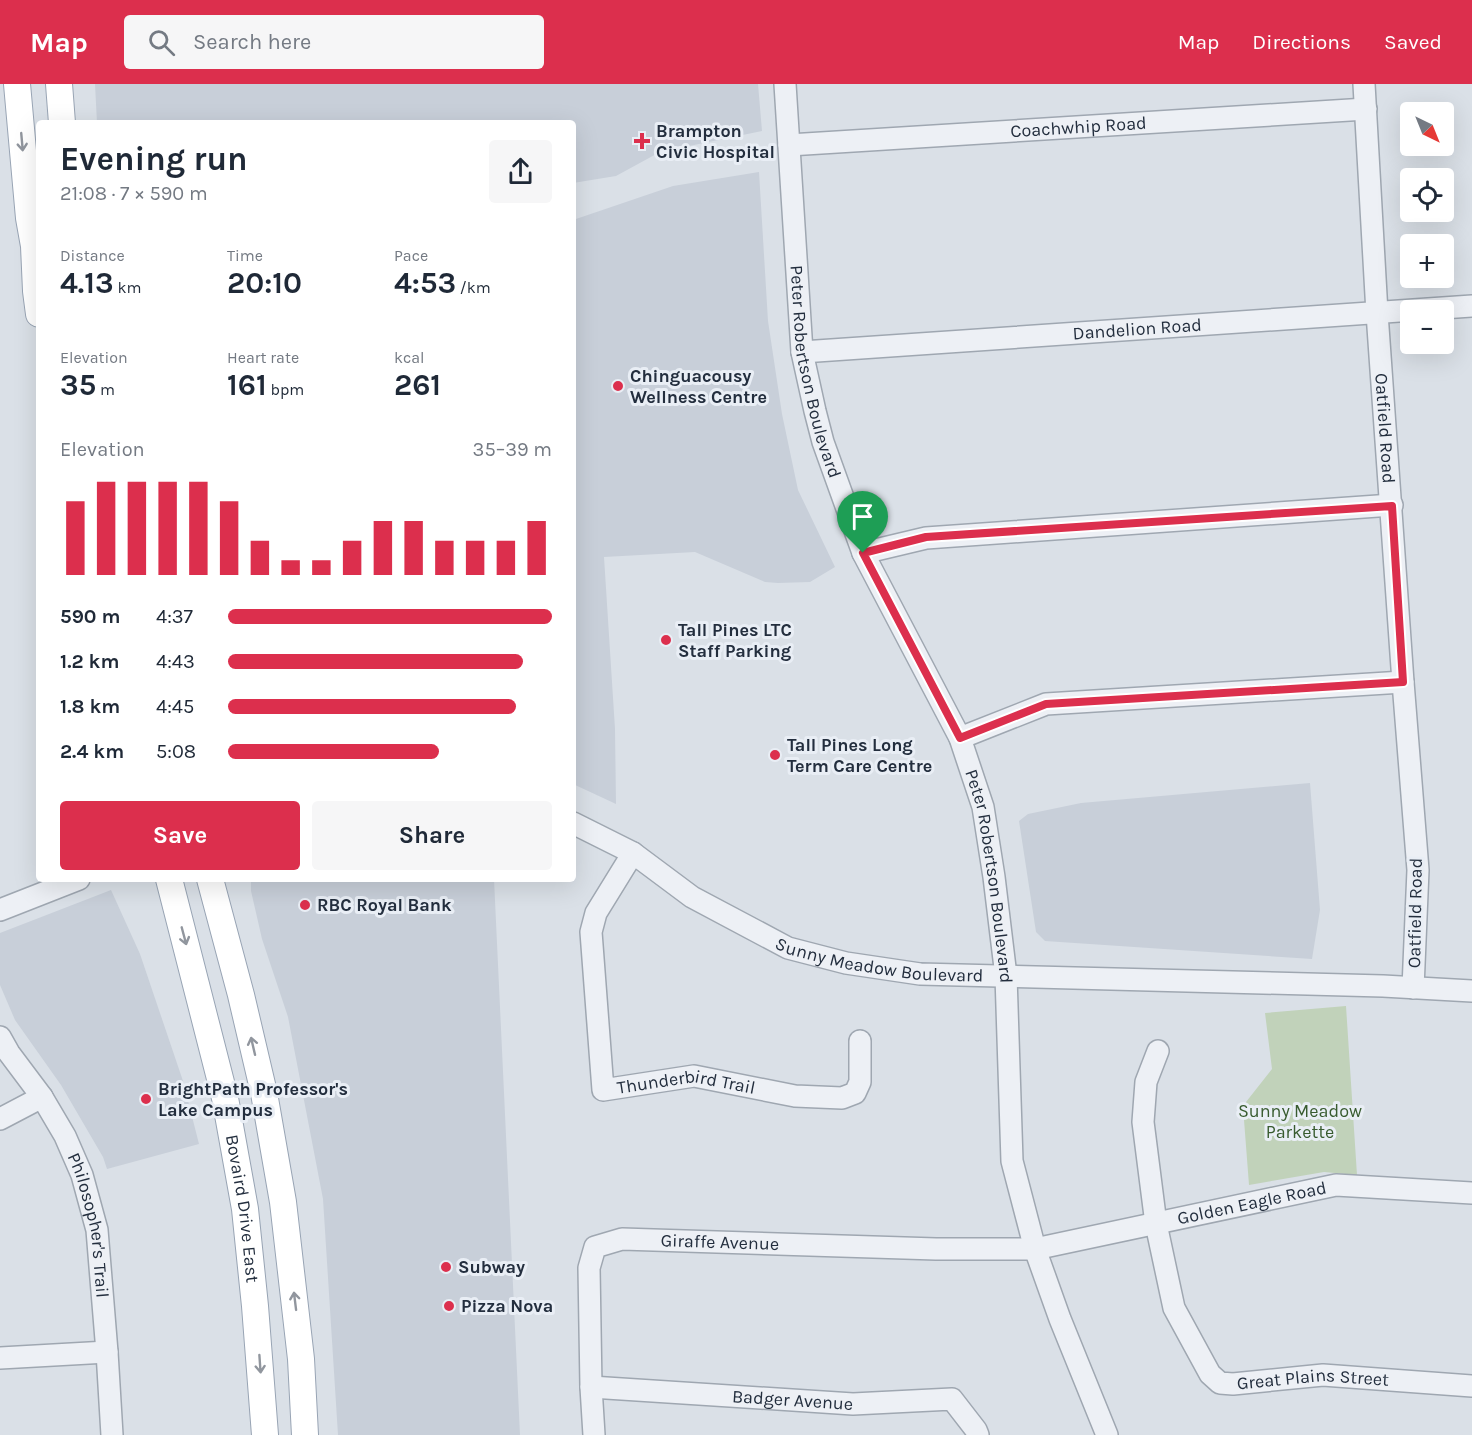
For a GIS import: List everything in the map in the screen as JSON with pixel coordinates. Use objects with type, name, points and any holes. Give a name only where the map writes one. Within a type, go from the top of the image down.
[{"type":"main road","points":[[17,84],[29,218],[34,246],[36,291]]},
{"type":"main road","points":[[59,84],[62,120]]},
{"type":"main road","name":"Bovaird Drive East","points":[[170,882],[225,1098],[245,1209],[265,1435]]},
{"type":"main road","points":[[211,882],[241,994],[264,1093],[283,1202],[301,1359],[305,1435]]},
{"type":"main road","points":[[220,914],[227,882]]},
{"type":"street","name":"Peter Robertson Boulevard","points":[[785,84],[802,352],[815,411],[823,442],[863,553],[960,738],[983,807],[1006,976],[1012,1161],[1035,1249],[1060,1319],[1107,1435]]},
{"type":"street","name":"Oatfield Road","points":[[1364,84],[1377,313],[1418,870],[1413,988]]},
{"type":"street","name":"Coachwhip Road","points":[[789,145],[1366,109]]},
{"type":"street","name":"Dandelion Road","points":[[802,352],[1472,306]]},
{"type":"street","points":[[863,553],[926,537],[1392,506]]},
{"type":"street","points":[[960,738],[1046,704],[1403,682]]},
{"type":"street","name":"Sunny Meadow Boulevard","points":[[576,824],[633,852],[692,897],[788,948],[846,963],[920,974],[1472,991]]},
{"type":"street","name":"Thunderbird Trail","points":[[633,852],[596,914],[591,932],[603,1090],[694,1076],[795,1096],[842,1098],[855,1093],[860,1082],[860,1041]]},
{"type":"street","points":[[0,910],[71,882]]},
{"type":"street","name":"Philosopher's Trail","points":[[0,1037],[9,1053],[42,1097],[65,1136],[82,1175],[98,1230],[112,1435]]},
{"type":"street","points":[[1156,1224],[1143,1122],[1146,1082],[1158,1051]]},
{"type":"street","points":[[0,1119],[42,1097]]},
{"type":"street","name":"Golden Eagle Road","points":[[1035,1249],[1336,1185],[1472,1193]]},
{"type":"street","name":"Great Plains Street","points":[[1156,1224],[1174,1308],[1210,1374],[1220,1383],[1233,1384],[1323,1375],[1472,1386]]},
{"type":"street","name":"Giraffe Avenue","points":[[594,1435],[589,1268],[595,1247],[622,1239],[936,1249],[1035,1249]]},
{"type":"street","points":[[0,1358],[107,1352]]},
{"type":"street","name":"Badger Avenue","points":[[591,1387],[853,1404],[952,1399],[978,1435]]},
{"type":"shaded area","name":"Brampton Civic Hospital","points":[[95,84],[758,84],[762,131],[660,152],[616,176],[576,183],[576,120],[97,120]]},
{"type":"shaded area","points":[[759,172],[768,321],[782,414],[798,490],[835,567],[810,582],[778,583],[765,582],[695,552],[604,557],[615,729],[616,804],[576,785],[576,219],[673,186]]},
{"type":"shaded area","points":[[1310,783],[1320,910],[1312,959],[1045,941],[1036,932],[1019,821],[1028,814],[1081,803]]},
{"type":"shaded area","points":[[251,882],[494,882],[520,1435],[338,1435],[323,1199],[288,1017],[262,939]]},
{"type":"shaded area","points":[[111,890],[140,954],[183,1081],[199,1144],[107,1169],[103,1157],[61,1085],[15,1020],[0,985],[0,933]]},
{"type":"green space","name":"Sunny Meadow Parkette","points":[[1346,1006],[1357,1175],[1324,1172],[1249,1185],[1244,1120],[1246,1102],[1272,1069],[1265,1013]]},
{"type":"place","name":"Brampton Civic Hospital","points":[[642,141]]},
{"type":"place","name":"Chinguacousy Wellness Centre","points":[[618,386]]},
{"type":"place","name":"Tall Pines LTC Staff Parking","points":[[666,640]]},
{"type":"place","name":"Tall Pines Long Term Care Centre","points":[[775,755]]},
{"type":"place","name":"RBC Royal Bank","points":[[305,905]]},
{"type":"place","name":"BrightPath Professor's Lake Campus","points":[[146,1099]]},
{"type":"place","name":"Subway","points":[[446,1267]]},
{"type":"place","name":"Pizza Nova","points":[[449,1306]]},
{"type":"route","points":[[1392,506],[1403,682],[1046,704],[960,738],[863,553],[926,537],[1392,506]]}]
